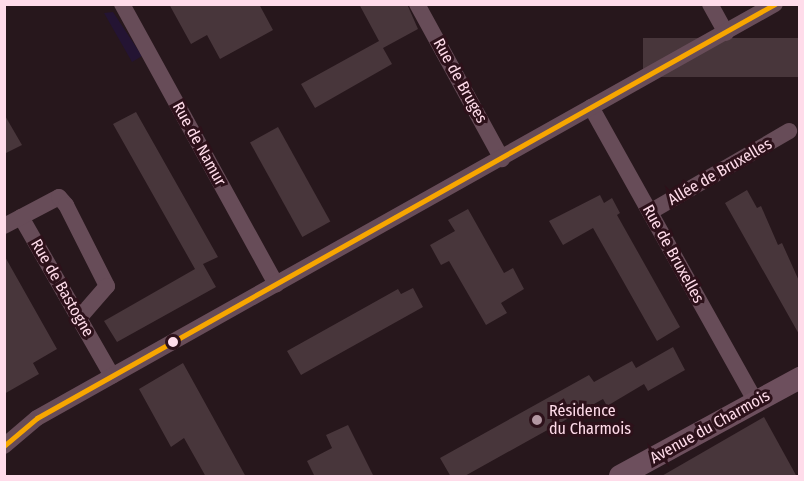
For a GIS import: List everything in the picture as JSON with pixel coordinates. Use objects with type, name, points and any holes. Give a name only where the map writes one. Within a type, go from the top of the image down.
[{"type":"street","name":"Rue de Namur","points":[[122,4],[276,284]]},
{"type":"street","name":"Rue de Bruges","points":[[417,4],[502,159]]},
{"type":"street","points":[[710,4],[726,33]]},
{"type":"street","points":[[4,446],[37,418],[776,4]]},
{"type":"street","name":"Rue de Bruxelles","points":[[591,107],[755,401]]},
{"type":"street","name":"Allée de Bruxelles","points":[[650,212],[789,131]]},
{"type":"street","points":[[4,226],[59,197],[66,205],[108,286],[80,317]]},
{"type":"street","name":"Rue de Bastogne","points":[[21,217],[72,311],[80,317],[112,376]]},
{"type":"street","name":"Avenue du Charmois","points":[[620,477],[800,378]]},
{"type":"shaded area","points":[[113,12],[142,56],[132,62],[104,13]]},
{"type":"building","points":[[169,4],[259,4],[273,30],[220,59],[207,35],[191,44]]},
{"type":"building","points":[[359,4],[407,4],[418,29],[383,48],[392,64],[315,108],[301,84],[379,41]]},
{"type":"building","points":[[643,38],[800,38],[800,77],[643,77]]},
{"type":"building","points":[[136,112],[218,257],[203,264],[216,287],[117,342],[104,321],[195,269],[113,124]]},
{"type":"building","points":[[4,114],[22,145],[4,154]]},
{"type":"building","points":[[278,127],[330,221],[302,237],[250,143]]},
{"type":"building","points":[[747,190],[757,208],[761,206],[778,245],[782,243],[800,283],[800,336],[725,203]]},
{"type":"building","points":[[600,195],[604,203],[612,198],[620,213],[617,215],[680,327],[657,341],[593,228],[563,245],[549,221]]},
{"type":"building","points":[[468,209],[504,273],[513,268],[524,289],[501,303],[507,313],[486,325],[449,261],[441,265],[430,245],[455,231],[448,220]]},
{"type":"building","points":[[4,255],[57,349],[33,363],[39,374],[4,394]]},
{"type":"building","points":[[413,288],[423,307],[301,375],[287,351],[398,289],[401,294]]},
{"type":"building","name":"Résidence du Charmois","points":[[673,347],[685,370],[648,391],[644,384],[607,406],[603,399],[463,477],[451,477],[440,458],[589,375],[594,382],[632,361],[636,368]]},
{"type":"building","points":[[183,363],[246,477],[206,477],[184,438],[171,447],[139,389]]},
{"type":"building","points":[[764,417],[797,477],[660,477]]},
{"type":"building","points":[[348,425],[374,477],[315,477],[307,461],[332,448],[326,435]]},
{"type":"transit line","points":[[4,446],[37,418],[775,4]]},
{"type":"place","name":"Résidence du Charmois","points":[[537,420]]}]
